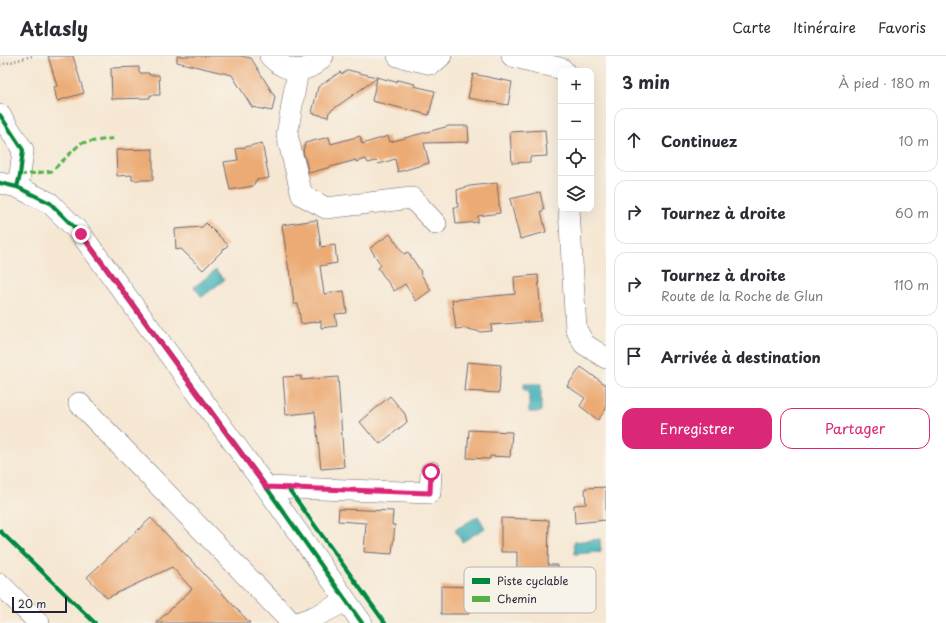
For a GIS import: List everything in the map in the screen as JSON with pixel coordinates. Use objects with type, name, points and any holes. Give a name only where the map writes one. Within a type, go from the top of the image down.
[{"type":"street","points":[[270,56],[278,64],[298,70],[316,64],[323,56]]},
{"type":"street","points":[[398,56],[432,64],[441,56]]},
{"type":"street","points":[[512,56],[558,68]]},
{"type":"street","points":[[298,70],[287,136],[302,195],[326,208],[412,198],[436,224]]},
{"type":"street","points":[[0,115],[23,150],[20,175],[9,185],[50,203],[81,234],[266,487],[362,623]]},
{"type":"street","points":[[569,212],[576,329],[584,344],[606,358]]},
{"type":"street","points":[[79,403],[292,623]]},
{"type":"street","points":[[266,487],[430,493],[431,472]]},
{"type":"street","points":[[0,584],[39,623]]},
{"type":"street","points":[[297,623],[316,616],[346,601]]},
{"type":"path","points":[[0,65],[32,56]]},
{"type":"water","points":[[216,270],[224,280],[202,297],[194,287]]},
{"type":"water","points":[[524,384],[541,384],[541,412],[529,412],[529,390],[524,390]]},
{"type":"water","points":[[478,516],[485,528],[462,542],[455,530]]},
{"type":"water","points":[[600,539],[601,552],[575,554],[574,542]]},
{"type":"building","points":[[48,56],[73,56],[84,93],[57,101],[54,87],[57,86]]},
{"type":"building","points":[[177,56],[240,56],[251,58],[275,97],[272,111],[252,107],[232,75],[177,62]]},
{"type":"building","points":[[139,67],[139,73],[159,75],[160,95],[150,95],[150,98],[112,99],[111,68]]},
{"type":"building","points":[[348,70],[396,82],[397,80],[415,84],[414,86],[435,91],[429,115],[372,101],[377,78],[329,112],[328,117],[312,113],[318,87],[340,72],[342,74]]},
{"type":"building","points":[[473,74],[512,82],[508,105],[468,98]]},
{"type":"building","points":[[449,126],[468,126],[469,142],[424,143],[429,163],[398,172],[395,159],[379,164],[376,161],[368,163],[366,159],[356,162],[356,160],[309,173],[303,151],[305,143],[329,137],[331,144],[360,136],[362,144],[388,136],[390,142]]},
{"type":"building","points":[[545,130],[547,156],[530,157],[530,162],[512,163],[510,132]]},
{"type":"building","points":[[262,143],[269,178],[256,180],[253,186],[230,190],[224,162],[238,160],[236,149]]},
{"type":"building","points":[[153,149],[153,180],[132,180],[132,175],[117,176],[116,150]]},
{"type":"building","points":[[497,183],[500,213],[478,216],[478,222],[456,224],[454,207],[458,207],[457,190],[470,186]]},
{"type":"building","points":[[540,192],[544,210],[541,211],[546,232],[520,239],[510,199]]},
{"type":"building","points":[[317,220],[321,247],[335,245],[337,263],[320,266],[324,294],[344,291],[347,313],[335,314],[337,326],[321,328],[321,321],[301,324],[298,304],[294,304],[282,225]]},
{"type":"building","points":[[206,223],[228,245],[203,270],[181,249],[176,250],[175,229],[202,227]]},
{"type":"building","points":[[390,234],[404,254],[408,252],[431,290],[416,301],[405,284],[394,291],[378,268],[381,265],[370,248]]},
{"type":"building","points":[[538,275],[541,321],[491,325],[492,331],[481,332],[464,328],[456,329],[452,300],[515,294],[514,277]]},
{"type":"building","points":[[467,362],[501,365],[499,393],[464,391]]},
{"type":"building","points":[[581,367],[606,385],[606,409],[598,420],[580,406],[585,398],[567,386]]},
{"type":"building","points":[[301,376],[301,380],[338,377],[344,467],[321,469],[315,412],[286,415],[283,377]]},
{"type":"building","points":[[390,396],[405,414],[407,422],[380,444],[360,422]]},
{"type":"building","points":[[469,430],[512,432],[510,457],[490,456],[490,459],[467,458]]},
{"type":"building","points":[[606,487],[606,520],[575,523],[574,505],[586,504],[585,488]]},
{"type":"building","points":[[339,509],[393,511],[392,525],[395,525],[392,554],[364,552],[366,523],[338,521]]},
{"type":"building","points":[[151,518],[250,623],[156,623],[192,589],[172,567],[107,598],[87,577]]},
{"type":"building","points":[[501,518],[549,520],[548,565],[558,565],[558,567],[517,567],[517,552],[501,552]]},
{"type":"building","points":[[441,586],[464,587],[464,613],[469,614],[441,614]]},
{"type":"marked path","points":[[20,175],[52,171],[81,143],[116,138]]},
{"type":"cycle path","points":[[0,115],[23,150],[17,187]]},
{"type":"cycle path","points":[[0,183],[17,187],[50,203],[81,234],[266,487],[362,623]]},
{"type":"cycle path","points":[[288,488],[385,623]]},
{"type":"cycle path","points":[[0,531],[95,623]]},
{"type":"route","points":[[81,234],[266,487],[430,493],[431,472]]}]
